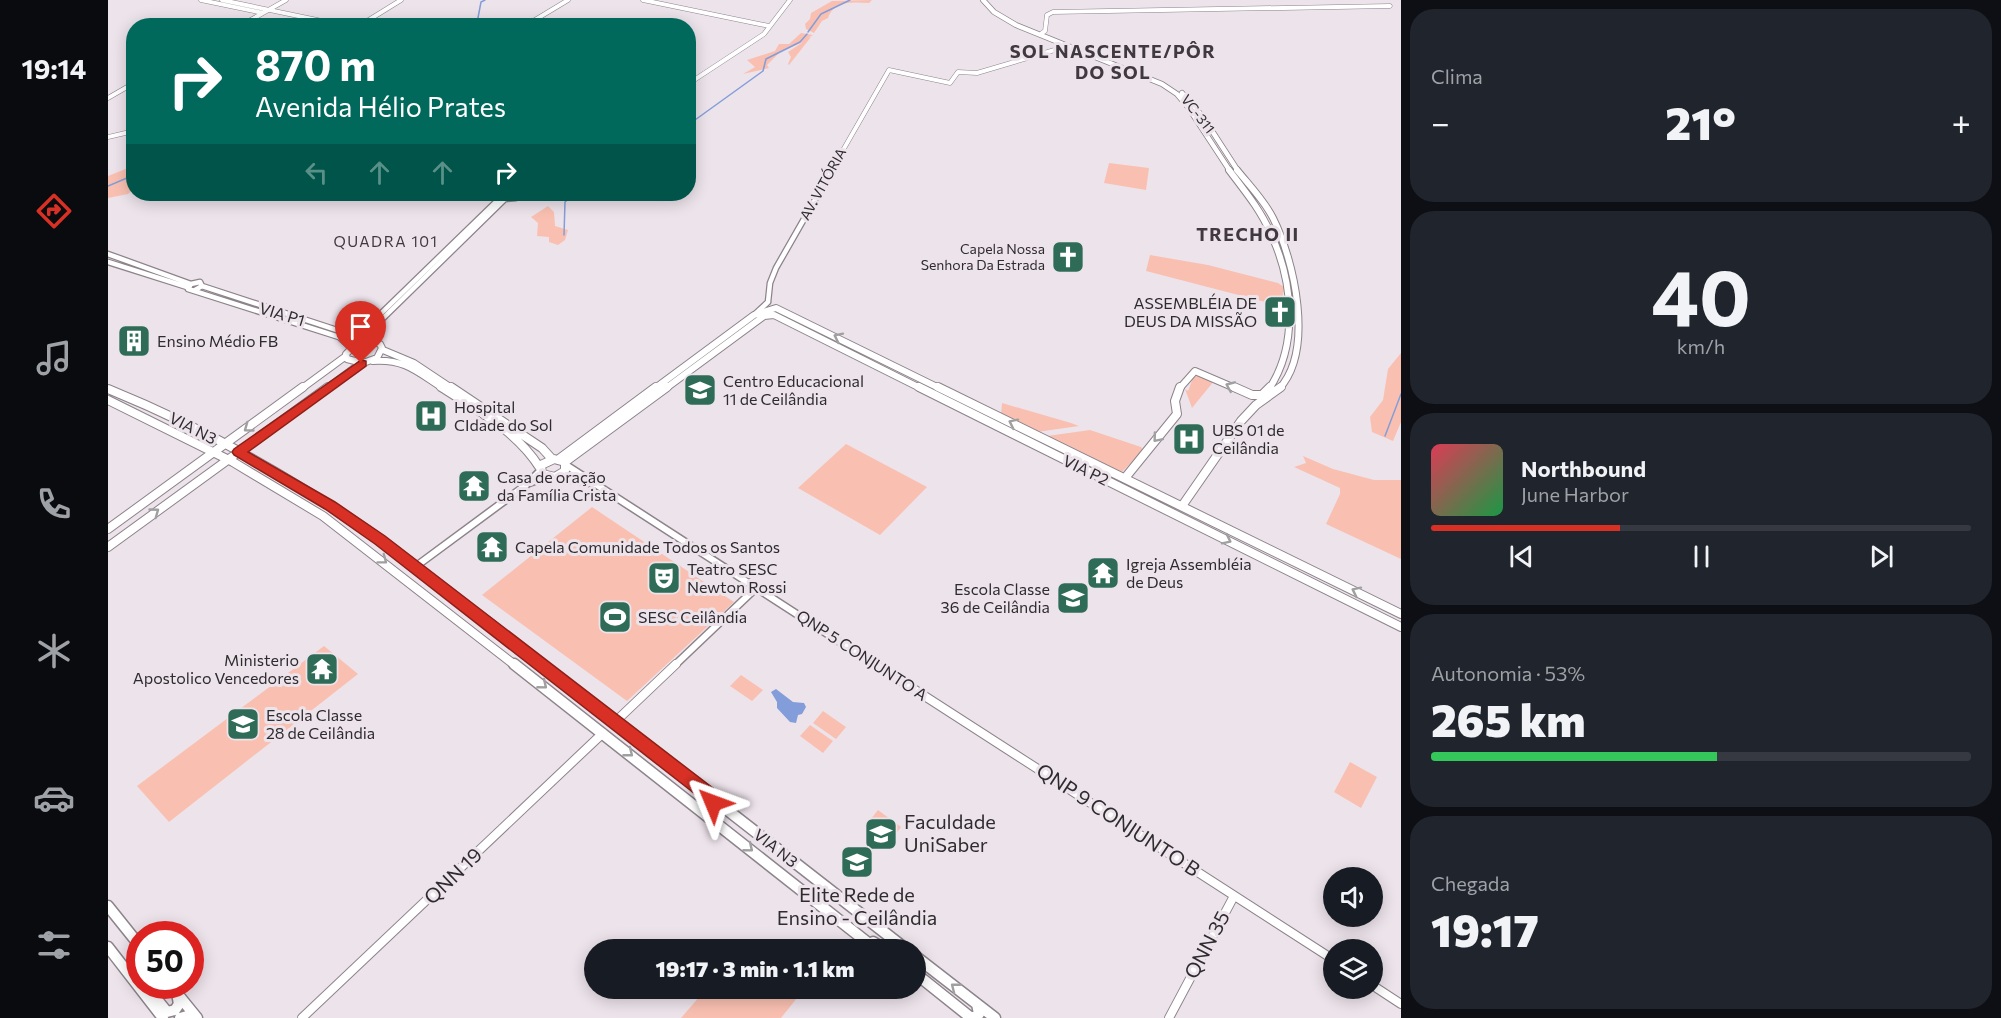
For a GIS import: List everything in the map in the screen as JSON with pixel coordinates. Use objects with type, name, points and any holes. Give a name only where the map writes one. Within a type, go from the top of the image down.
[{"type":"main road","points":[[982,0],[992,0]]},
{"type":"main road","points":[[982,0],[1002,17],[1072,47]]},
{"type":"main road","name":"VC-311","points":[[992,0],[995,7],[1011,18],[1042,33],[1072,47],[1161,79],[1177,88],[1193,104],[1239,177]]},
{"type":"main road","name":"VC-311","points":[[1083,50],[1162,84],[1177,94],[1226,165],[1256,194],[1272,217],[1293,281],[1297,317],[1295,356]]},
{"type":"main road","points":[[1196,119],[1202,123],[1204,121]]},
{"type":"main road","points":[[1226,165],[1233,165]]},
{"type":"main road","points":[[1182,506],[1205,470],[1251,411],[1266,396],[1286,353],[1290,302],[1282,267],[1270,233],[1239,177]]},
{"type":"main road","points":[[1248,193],[1256,194]]},
{"type":"main road","points":[[560,461],[567,453],[754,315],[773,308]]},
{"type":"main road","points":[[542,472],[544,462],[560,461],[773,308]]},
{"type":"main road","name":"VIA P2","points":[[773,308],[936,385],[1401,614]]},
{"type":"main road","name":"VIA P2","points":[[773,308],[928,392],[1401,627]]},
{"type":"main road","points":[[108,529],[346,357],[353,346],[371,341],[380,344],[383,350],[425,370],[560,461],[565,471],[555,477],[542,472],[528,448],[512,435],[407,365],[392,360],[351,362],[346,357]]},
{"type":"main road","points":[[373,361],[383,350]]},
{"type":"main road","points":[[1125,478],[1177,414],[1173,400],[1174,394],[1195,371],[1252,395],[1266,396],[1281,388],[1295,356],[1286,353]]},
{"type":"main road","points":[[108,547],[361,363]]},
{"type":"main road","points":[[909,382],[920,382],[921,379],[917,376]]},
{"type":"main road","points":[[315,380],[318,386],[328,387]]},
{"type":"main road","points":[[928,392],[924,389],[925,385],[936,385]]},
{"type":"main road","name":"VIA N3","points":[[108,389],[239,452],[330,506],[380,540],[893,939]]},
{"type":"main road","points":[[303,389],[312,392],[313,398]]},
{"type":"main road","points":[[108,399],[115,399],[119,394]]},
{"type":"main road","name":"VIA N3","points":[[108,399],[214,452],[270,484]]},
{"type":"main road","points":[[119,405],[119,402],[126,400],[166,415]]},
{"type":"main road","points":[[1047,451],[1054,443]]},
{"type":"main road","points":[[1057,455],[1065,449]]},
{"type":"main road","points":[[547,452],[567,453]]},
{"type":"main road","points":[[270,484],[298,496],[322,511],[328,511],[330,506]]},
{"type":"main road","points":[[270,484],[330,520],[408,578],[654,773],[671,781],[703,807],[711,806],[712,798]]},
{"type":"main road","points":[[330,520],[331,515],[336,514],[380,540]]},
{"type":"main road","points":[[1258,555],[1263,550],[1262,545]]},
{"type":"main road","points":[[1269,561],[1276,552]]},
{"type":"main road","points":[[438,602],[455,610],[507,652],[514,652],[517,649],[516,645]]},
{"type":"main road","points":[[517,664],[518,658],[526,658],[584,703],[604,713]]},
{"type":"main road","name":"VIA N3","points":[[654,773],[858,934]]},
{"type":"main road","points":[[717,822],[715,815],[723,812],[753,836],[782,852]]},
{"type":"main road","points":[[108,906],[126,928]]},
{"type":"main road","points":[[858,934],[864,939]]},
{"type":"main road","points":[[858,934],[867,939]]},
{"type":"main road","points":[[110,949],[126,964]]},
{"type":"main road","points":[[110,949],[163,1018]]},
{"type":"main road","points":[[926,965],[994,1018]]},
{"type":"main road","points":[[926,982],[970,1017],[976,1017],[979,1014],[976,1004]]},
{"type":"main road","points":[[926,988],[964,1018]]},
{"type":"main road","points":[[156,999],[167,1012],[175,1010],[179,1005],[177,999]]},
{"type":"main road","points":[[182,999],[197,1018]]},
{"type":"main road","points":[[180,1018],[187,1016],[188,1018]]},
{"type":"street","points":[[201,0],[263,13]]},
{"type":"street","points":[[222,0],[308,18]]},
{"type":"street","points":[[254,18],[286,0]]},
{"type":"street","points":[[372,18],[401,0]]},
{"type":"street","points":[[538,18],[568,0]]},
{"type":"street","points":[[643,0],[769,26]]},
{"type":"street","points":[[696,79],[756,40],[790,0]]},
{"type":"street","points":[[1042,33],[1045,30],[1047,14],[1053,12],[1390,6],[1384,0]]},
{"type":"street","name":"AV. VITÓRIA","points":[[773,308],[770,283],[776,268],[889,70],[950,83],[954,74],[958,72],[977,73],[1072,47]]},
{"type":"street","points":[[108,97],[126,88]]},
{"type":"street","points":[[108,91],[116,93]]},
{"type":"street","points":[[108,137],[126,133]]},
{"type":"street","points":[[353,346],[363,331],[499,201]]},
{"type":"street","points":[[371,341],[369,331],[499,201]]},
{"type":"street","name":"VIA P1","points":[[108,254],[189,285]]},
{"type":"street","name":"VIA P1","points":[[108,262],[189,285],[200,282],[202,286],[305,321],[353,346]]},
{"type":"street","name":"VIA P1","points":[[189,285],[189,290],[195,290],[299,325],[349,334],[363,331]]},
{"type":"street","points":[[195,290],[202,286]]},
{"type":"street","points":[[299,325],[305,321]]},
{"type":"street","name":"QNP 5 CONJUNTO A","points":[[560,461],[604,487],[1002,744]]},
{"type":"street","points":[[415,567],[542,472]]},
{"type":"street","points":[[555,477],[604,487]]},
{"type":"street","points":[[615,722],[756,587]]},
{"type":"street","name":"QNN 19","points":[[302,1018],[603,733]]},
{"type":"street","name":"QNP 9 CONJUNTO B","points":[[1002,744],[1323,953]]},
{"type":"street","name":"QNN 35","points":[[1168,1018],[1234,896]]},
{"type":"street","points":[[1383,992],[1401,1004]]},
{"type":"shaded area","points":[[872,0],[869,3],[840,5],[822,21],[814,33],[806,29],[805,24],[810,19],[811,13],[832,1]]},
{"type":"shaded area","points":[[801,33],[813,35],[808,38],[811,37],[789,65],[791,57],[788,52],[803,42],[780,52],[767,65],[769,68],[743,74],[755,67],[747,60],[775,51],[779,44],[789,44]]},
{"type":"shaded area","points":[[1109,163],[1149,168],[1146,190],[1104,183]]},
{"type":"shaded area","points":[[126,169],[126,194],[108,198],[108,176]]},
{"type":"shaded area","points":[[548,206],[554,212],[555,226],[568,230],[565,240],[558,245],[549,242],[549,237],[537,236],[538,223],[531,217]]},
{"type":"shaded area","points":[[1150,255],[1208,265],[1278,283],[1284,287],[1281,306],[1146,271]]},
{"type":"shaded area","points":[[1401,353],[1401,422],[1393,441],[1372,432],[1370,417],[1383,400],[1388,369]]},
{"type":"shaded area","points":[[1199,375],[1214,381],[1192,408],[1185,389],[1188,391],[1193,378]]},
{"type":"shaded area","points":[[1002,403],[1079,426],[1037,432],[1001,415]]},
{"type":"shaded area","points":[[1090,430],[1141,447],[1143,450],[1122,472],[1047,436]]},
{"type":"shaded area","points":[[846,444],[927,487],[880,535],[798,488]]},
{"type":"shaded area","points":[[1303,456],[1333,469],[1374,480],[1401,480],[1401,559],[1326,524],[1340,494],[1340,488],[1294,467],[1306,463]]},
{"type":"shaded area","name":"SESC Ceilândia","points":[[592,507],[734,602],[627,701],[482,595]]},
{"type":"shaded area","points":[[324,646],[358,674],[169,822],[137,786]]},
{"type":"shaded area","points":[[741,675],[763,690],[752,701],[730,686]]},
{"type":"shaded area","points":[[823,711],[846,727],[836,739],[813,723]]},
{"type":"shaded area","points":[[810,725],[833,741],[823,753],[800,736]]},
{"type":"shaded area","points":[[1350,762],[1377,777],[1361,808],[1334,792]]},
{"type":"shaded area","points":[[878,810],[901,827],[890,842],[866,825]]},
{"type":"shaded area","points":[[697,999],[796,999],[781,1018],[681,1018]]},
{"type":"water","points":[[776,689],[793,702],[804,703],[806,707],[802,714],[798,715],[796,723],[790,722],[777,708],[777,702],[771,692]]},
{"type":"waterway","points":[[478,18],[481,2],[485,0]]},
{"type":"waterway","points":[[808,32],[821,14],[850,0]]},
{"type":"waterway","points":[[696,119],[763,71],[766,59],[800,42],[807,34]]},
{"type":"waterway","points":[[108,186],[126,178]]},
{"type":"waterway","points":[[564,235],[566,201]]},
{"type":"waterway","points":[[1385,436],[1401,394]]},
{"type":"place","name":"Capela Nossa Senhora Da Estrada","points":[[1068,257]]},
{"type":"place","name":"ASSEMBLÉIA DE DEUS DA MISSÃO","points":[[1280,312]]},
{"type":"place","name":"Ensino Médio FB","points":[[134,341]]},
{"type":"place","name":"Centro Educacional 11 de Ceilândia","points":[[700,390]]},
{"type":"place","name":"Hospital CIdade do Sol","points":[[431,416]]},
{"type":"place","name":"UBS 01 de Ceilândia","points":[[1189,439]]},
{"type":"place","name":"Casa de oração da Família Crista","points":[[474,486]]},
{"type":"place","name":"Capela Comunidade Todos os Santos","points":[[492,547]]},
{"type":"place","name":"Igreja Assembléia de Deus","points":[[1103,573]]},
{"type":"place","name":"Teatro SESC Newton Rossi","points":[[664,578]]},
{"type":"place","name":"Escola Classe 36 de Ceilândia","points":[[1073,598]]},
{"type":"place","name":"SESC Ceilândia","points":[[615,617]]},
{"type":"place","name":"Ministerio Apostolico Vencedores","points":[[322,669]]},
{"type":"place","name":"Escola Classe 28 de Ceilândia","points":[[243,724]]},
{"type":"place","name":"Faculdade UniSaber","points":[[881,834]]},
{"type":"place","name":"Elite Rede de Ensino - Ceilândia","points":[[857,862]]},
{"type":"district","name":"SOL NASCENTE/PÔR DO SOL","points":[[1113,62]]},
{"type":"district","name":"TRECHO II","points":[[1248,235]]},
{"type":"district","name":"QUADRA 101","points":[[386,242]]},
{"type":"route","points":[[361,363],[239,452],[330,506],[380,540],[696,785],[712,798],[713,803]]}]
